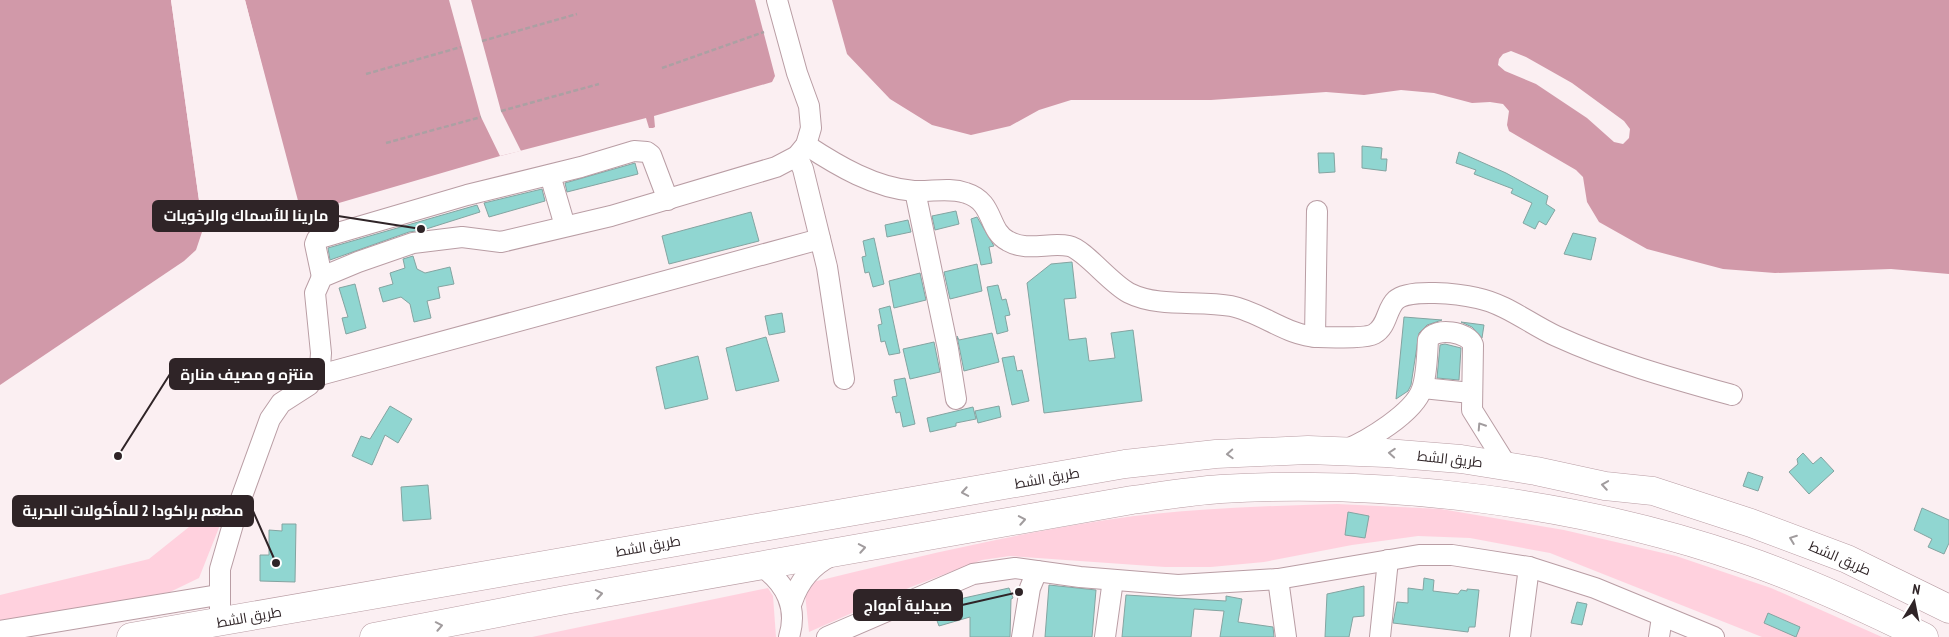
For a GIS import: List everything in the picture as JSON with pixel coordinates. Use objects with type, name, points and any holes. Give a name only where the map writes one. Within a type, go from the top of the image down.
[{"type":"highway","name":"طريق الشط","points":[[131,637],[1125,464],[1216,454],[1308,450],[1462,459],[1508,466],[1605,486],[1653,491],[1751,523],[1847,559],[1949,609]]},
{"type":"highway","points":[[374,637],[1132,500],[1219,489],[1278,486],[1345,488],[1447,495],[1551,509],[1679,539],[1743,559],[1841,597],[1924,637]]},
{"type":"street","points":[[777,0],[797,73],[809,106],[811,128],[802,151],[820,239],[844,379]]},
{"type":"street","points":[[220,622],[218,595],[220,569],[236,516],[270,420],[281,402],[309,385],[316,376],[320,354],[315,293],[322,278],[315,244],[317,239],[467,195],[550,175],[634,151],[647,152],[651,155],[668,200]]},
{"type":"street","points":[[802,151],[891,187],[915,191],[949,190],[966,193],[983,202],[1000,235],[1009,242],[1034,247],[1070,246],[1085,255],[1114,284],[1132,294],[1154,300],[1232,306],[1258,314],[1284,328],[1315,337],[1372,336],[1383,327],[1395,300],[1406,296],[1424,294],[1479,298],[1505,308],[1554,336],[1633,368],[1732,394]]},
{"type":"street","points":[[322,278],[382,252],[413,243],[462,237],[501,242],[611,216],[776,168],[802,151]]},
{"type":"street","points":[[550,175],[565,226]]},
{"type":"street","points":[[915,191],[948,349],[956,399]]},
{"type":"street","points":[[1315,337],[1317,211]]},
{"type":"street","points":[[316,376],[820,239]]},
{"type":"street","points":[[1342,451],[1383,430],[1415,401],[1423,388],[1430,337],[1437,332],[1463,335],[1471,340],[1473,345],[1471,393],[1475,417],[1508,466]]},
{"type":"street","points":[[1423,388],[1471,393]]},
{"type":"street","points":[[792,620],[796,589],[808,572],[824,559],[836,553]]},
{"type":"street","points":[[827,637],[973,574],[1015,568],[1113,580],[1178,585],[1278,579],[1419,555],[1452,555],[1529,567],[1595,588],[1714,637]]},
{"type":"street","points":[[1380,637],[1388,560]]},
{"type":"street","points":[[761,566],[774,576],[792,620],[806,637]]},
{"type":"street","points":[[1520,637],[1529,567]]},
{"type":"street","points":[[1022,637],[1030,588],[1037,571]]},
{"type":"street","points":[[1278,579],[1286,637]]},
{"type":"street","points":[[1106,637],[1113,580]]},
{"type":"street","points":[[0,631],[218,595]]},
{"type":"street","points":[[1659,637],[1662,617]]},
{"type":"path","points":[[482,41],[577,14]]},
{"type":"path","points":[[662,68],[764,32]]},
{"type":"path","points":[[366,74],[462,47]]},
{"type":"path","points":[[501,111],[599,84]]},
{"type":"path","points":[[386,144],[481,117]]},
{"type":"shaded area","points":[[0,0],[171,0],[203,229],[196,250],[184,261],[0,385]]},
{"type":"shaded area","points":[[245,0],[755,0],[775,76],[772,82],[654,116],[655,127],[653,128],[649,128],[646,118],[500,156],[308,212],[301,212]]},
{"type":"shaded area","points":[[832,0],[1949,0],[1949,274],[1891,269],[1775,273],[1723,269],[1647,249],[1599,222],[1587,202],[1583,177],[1576,170],[1509,131],[1507,125],[1509,111],[1503,104],[1490,102],[1472,103],[1434,93],[1401,90],[1364,95],[1326,92],[1211,100],[1071,100],[1039,110],[1010,126],[971,135],[932,125],[890,99],[847,54]]},
{"type":"shaded area","points":[[1337,504],[1441,509],[1564,530],[1676,556],[1771,588],[1882,637],[1762,637],[1550,553],[1470,538],[1418,536],[1352,545],[1264,562],[1211,567],[1165,567],[1010,556],[982,560],[911,587],[809,632],[804,584],[968,546],[1092,522],[1184,511]]},
{"type":"shaded area","points":[[202,507],[222,520],[199,578],[170,592],[0,622],[0,595],[149,559],[189,527]]},
{"type":"shaded area","points":[[768,588],[773,596],[776,637],[532,637]]},
{"type":"pier","points":[[171,0],[174,0],[206,229],[203,229]]},
{"type":"pier","points":[[242,0],[245,0],[298,208],[296,208]]},
{"type":"pier","points":[[449,0],[471,0],[501,111],[521,151],[500,156],[481,117]]},
{"type":"pier","points":[[1511,51],[1526,57],[1572,83],[1624,121],[1630,129],[1629,138],[1623,144],[1614,142],[1587,118],[1536,84],[1505,71],[1498,65],[1499,59],[1503,54]]},
{"type":"building","points":[[1362,146],[1382,148],[1381,159],[1387,159],[1386,171],[1362,168]]},
{"type":"building","points":[[1459,152],[1506,173],[1548,196],[1546,204],[1555,210],[1546,225],[1539,221],[1535,229],[1523,223],[1532,203],[1511,193],[1513,189],[1474,174],[1476,170],[1456,163]]},
{"type":"building","points":[[1318,153],[1334,153],[1335,172],[1319,173]]},
{"type":"building","points":[[635,163],[638,174],[567,192],[565,183]]},
{"type":"building","points":[[542,189],[545,201],[489,217],[484,203]]},
{"type":"building","points":[[477,205],[480,212],[423,230],[409,232],[330,260],[328,248]]},
{"type":"building","points":[[956,211],[959,224],[935,230],[932,216]]},
{"type":"building","points":[[751,212],[759,241],[669,264],[662,236]]},
{"type":"building","points":[[977,217],[994,246],[989,247],[992,263],[981,265],[971,219]]},
{"type":"building","points":[[908,220],[911,232],[887,237],[885,225]]},
{"type":"building","points":[[1573,233],[1596,238],[1591,260],[1564,254]]},
{"type":"building","points":[[874,238],[884,284],[873,287],[869,272],[865,273],[862,257],[866,256],[863,241]]},
{"type":"building","points":[[413,256],[417,269],[425,273],[450,267],[454,284],[438,287],[440,298],[427,301],[431,318],[414,322],[410,304],[401,297],[383,302],[379,288],[393,284],[390,273],[405,268],[403,259]]},
{"type":"building","points":[[1072,262],[1076,298],[1064,299],[1069,340],[1086,338],[1089,361],[1115,358],[1111,333],[1133,330],[1142,401],[1044,413],[1027,283],[1051,264]]},
{"type":"building","points":[[977,264],[982,291],[950,299],[944,272]]},
{"type":"building","points":[[920,273],[926,300],[894,308],[889,281]]},
{"type":"building","points":[[355,284],[366,328],[346,334],[342,318],[348,317],[339,288]]},
{"type":"building","points":[[998,285],[1002,300],[1006,299],[1010,315],[1005,316],[1008,331],[997,334],[987,287]]},
{"type":"building","points":[[890,306],[900,353],[889,355],[885,341],[881,342],[878,325],[882,324],[879,309]]},
{"type":"building","points":[[782,313],[785,332],[769,335],[765,316]]},
{"type":"building","points":[[1404,317],[1442,320],[1427,325],[1419,333],[1411,385],[1408,391],[1396,399]]},
{"type":"building","points":[[1461,322],[1484,325],[1482,338],[1472,327]]},
{"type":"building","points":[[992,333],[999,362],[964,371],[957,336],[959,340]]},
{"type":"building","points":[[766,337],[779,381],[736,391],[726,348]]},
{"type":"building","points":[[934,342],[940,372],[910,379],[903,349]]},
{"type":"building","points":[[1445,344],[1461,348],[1459,380],[1437,378],[1440,345]]},
{"type":"building","points":[[698,356],[708,399],[665,409],[656,367]]},
{"type":"building","points":[[1014,356],[1017,371],[1022,370],[1029,401],[1012,405],[1002,358]]},
{"type":"building","points":[[905,378],[915,424],[903,427],[900,412],[896,413],[892,397],[897,396],[894,380]]},
{"type":"building","points":[[390,406],[412,419],[398,443],[385,435],[372,465],[352,456],[361,436],[370,439]]},
{"type":"building","points":[[999,406],[1001,417],[978,423],[975,411]]},
{"type":"building","points":[[973,407],[976,419],[956,423],[956,426],[930,432],[927,418]]},
{"type":"building","points":[[1803,453],[1813,464],[1821,457],[1834,471],[1809,494],[1789,472],[1798,464],[1797,459]]},
{"type":"building","points":[[1748,472],[1763,477],[1758,491],[1743,486]]},
{"type":"building","points":[[428,485],[431,519],[403,521],[401,487]]},
{"type":"building","points":[[1922,508],[1949,520],[1949,543],[1944,554],[1928,547],[1932,539],[1914,530]]},
{"type":"building","points":[[1348,512],[1369,516],[1365,538],[1345,535]]},
{"type":"building","points":[[282,524],[296,524],[295,582],[260,581],[260,555],[269,555],[269,530],[282,531]]},
{"type":"building","points":[[1424,578],[1434,580],[1433,591],[1458,594],[1461,590],[1479,590],[1475,627],[1469,627],[1468,632],[1393,623],[1397,602],[1408,603],[1408,588],[1423,590]]},
{"type":"building","points":[[1049,585],[1096,590],[1092,637],[1045,637]]},
{"type":"building","points":[[1364,586],[1364,616],[1353,617],[1349,637],[1325,637],[1327,594]]},
{"type":"building","points":[[1009,588],[1013,598],[1011,599],[1010,637],[970,637],[970,617],[939,626],[933,610],[964,598]]},
{"type":"building","points":[[1126,595],[1226,601],[1226,596],[1242,599],[1238,622],[1273,627],[1274,637],[1220,637],[1224,611],[1194,609],[1191,637],[1122,637]]},
{"type":"building","points":[[1577,602],[1587,604],[1582,625],[1571,623]]},
{"type":"building","points":[[1768,613],[1800,627],[1796,637],[1764,623]]},
{"type":"place","name":"مارينا للأسماك والرخويات","points":[[421,229]]},
{"type":"place","name":"منتزه و مصيف منارة","points":[[118,456]]},
{"type":"place","name":"مطعم براكودا 2 للمأكولات البحرية","points":[[276,563]]},
{"type":"place","name":"صيدلية أمواج","points":[[1019,592]]}]
